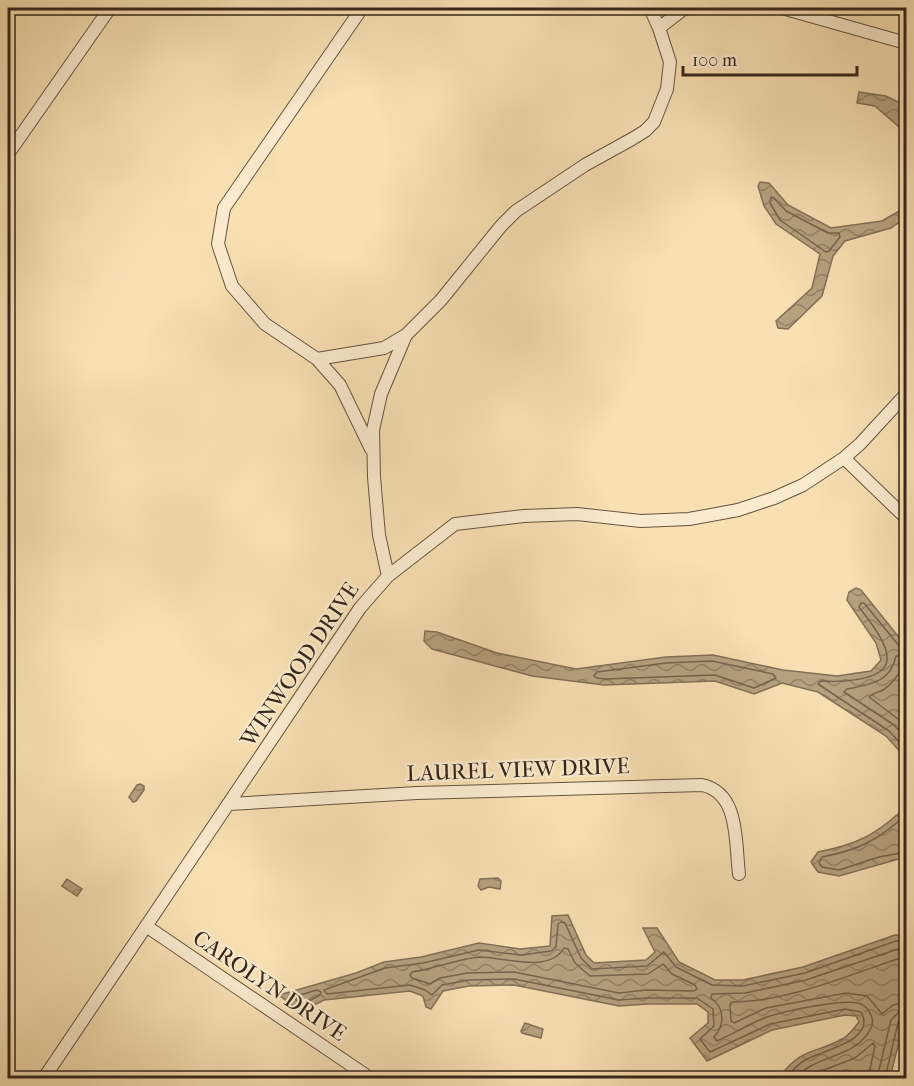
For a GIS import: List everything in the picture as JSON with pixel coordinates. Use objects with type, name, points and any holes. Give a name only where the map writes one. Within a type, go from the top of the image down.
[{"type":"street","points":[[8,154],[110,8]]},
{"type":"street","points":[[362,8],[224,208],[218,244],[232,286],[265,324],[317,360],[340,385],[373,452]]},
{"type":"street","points":[[317,360],[384,348],[406,335],[441,300],[501,226],[516,211],[585,165],[645,131],[654,122],[670,77],[670,62],[650,8]]},
{"type":"street","points":[[659,28],[685,8]]},
{"type":"street","points":[[782,8],[906,43]]},
{"type":"street","points":[[388,576],[379,536],[373,430],[381,394],[406,335]]},
{"type":"street","name":"WINWOOD DRIVE","points":[[44,1078],[360,608],[388,576],[455,524],[524,516],[577,514],[641,521],[705,517],[738,510],[774,498],[803,484],[844,458],[882,422],[906,394]]},
{"type":"street","points":[[844,458],[906,518]]},
{"type":"street","name":"LAUREL VIEW DRIVE","points":[[229,804],[417,793],[702,785],[718,791],[729,804],[739,874]]},
{"type":"street","name":"CAROLYN DRIVE","points":[[146,926],[370,1078]]},
{"type":"water","points":[[859,92],[886,96],[906,106],[906,133],[875,106],[857,103]]},
{"type":"water","points":[[760,182],[769,183],[788,205],[831,228],[882,221],[906,207],[906,217],[891,228],[845,241],[833,256],[822,296],[788,329],[778,328],[776,321],[812,288],[820,254],[776,224],[764,206],[758,186]]},
{"type":"water","points":[[856,588],[861,590],[906,646],[906,758],[886,736],[818,692],[782,683],[754,694],[715,681],[604,685],[532,676],[432,649],[424,641],[425,631],[437,632],[497,653],[576,669],[666,657],[713,655],[783,670],[837,676],[871,671],[881,660],[876,643],[847,600],[849,592]]},
{"type":"water","points":[[140,784],[144,786],[144,790],[133,802],[129,797]]},
{"type":"water","points":[[906,807],[906,857],[839,876],[818,872],[811,862],[818,852],[845,846],[866,837]]},
{"type":"water","points":[[498,878],[501,881],[500,889],[489,887],[481,890],[478,886],[480,879]]},
{"type":"water","points":[[67,879],[82,889],[77,896],[62,886]]},
{"type":"water","points":[[568,915],[586,955],[594,963],[646,960],[655,952],[643,928],[657,928],[679,962],[715,980],[743,980],[803,967],[895,935],[906,935],[906,1013],[890,1078],[781,1078],[789,1066],[803,1055],[847,1036],[859,1022],[856,1016],[845,1015],[772,1030],[707,1061],[690,1038],[708,1023],[708,1012],[697,1004],[619,1006],[514,985],[469,986],[443,991],[431,1009],[426,1007],[423,996],[410,991],[324,1000],[301,1012],[279,995],[356,973],[384,962],[421,957],[479,943],[520,949],[550,946],[552,916]]},
{"type":"water","points":[[525,1023],[543,1029],[541,1038],[522,1033]]}]
